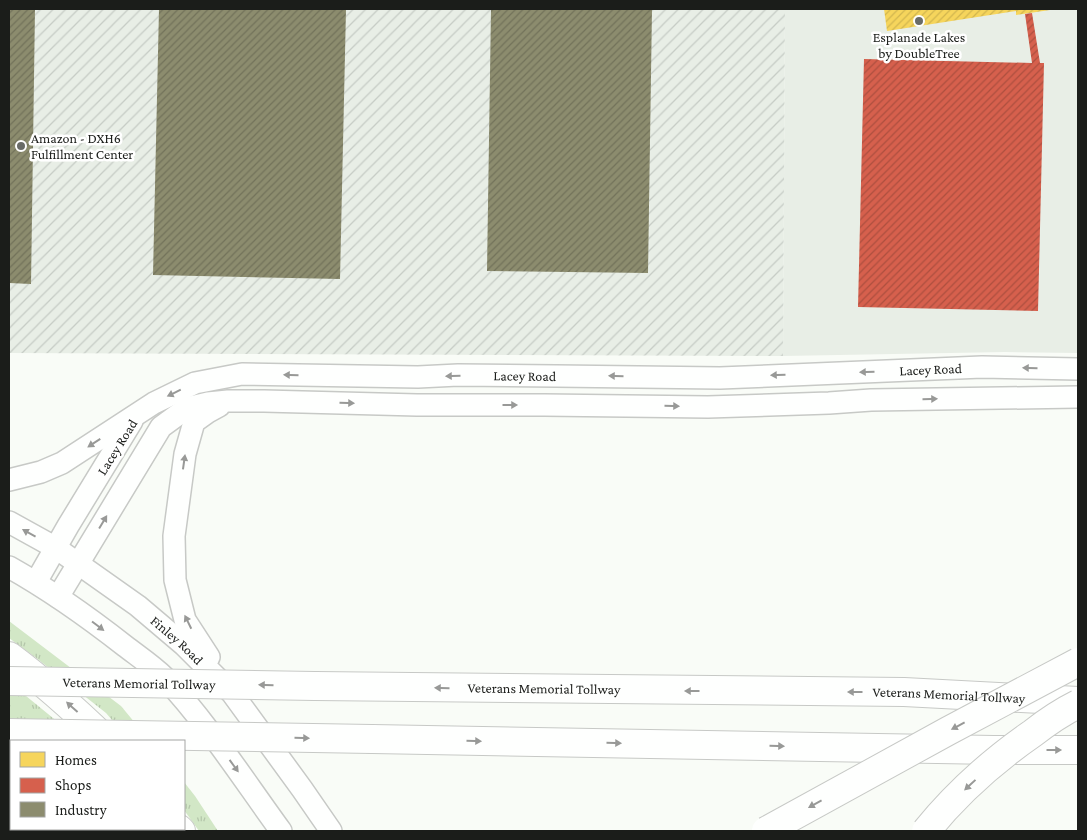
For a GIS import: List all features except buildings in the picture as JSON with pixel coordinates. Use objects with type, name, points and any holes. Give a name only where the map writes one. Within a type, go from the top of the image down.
[{"type":"highway","points":[[9,656],[73,708],[106,740]]},
{"type":"highway","points":[[766,831],[956,726],[1078,662]]},
{"type":"highway","name":"Veterans Memorial Tollway","points":[[9,681],[904,692],[1078,702]]},
{"type":"highway","points":[[904,692],[1078,682]]},
{"type":"highway","points":[[926,831],[987,768],[1017,744],[1078,702]]},
{"type":"highway","points":[[9,733],[1078,750]]},
{"type":"main road","name":"Lacey Road","points":[[36,582],[134,416],[154,403],[195,383],[242,374],[418,377],[720,378],[982,367],[1078,369]]},
{"type":"main road","name":"Lacey Road","points":[[78,564],[161,427],[186,408],[208,403],[264,401],[418,405],[708,407],[871,400],[1078,397]]},
{"type":"main road","points":[[228,401],[194,422],[186,454],[174,536],[174,571],[185,620],[232,693]]},
{"type":"main road","points":[[9,480],[41,472],[62,463],[134,416]]},
{"type":"main road","name":"Finley Road","points":[[9,522],[56,548],[138,606],[184,645],[232,693],[331,831]]},
{"type":"main road","points":[[58,597],[78,564]]},
{"type":"main road","points":[[9,567],[58,597],[162,675],[198,716],[281,831]]},
{"type":"shaded area","points":[[9,9],[785,9],[783,356],[9,353]]},
{"type":"shaded area","points":[[785,9],[1078,9],[1078,353],[1005,352],[783,356]]},
{"type":"green space","points":[[9,621],[121,706],[149,740],[129,740],[106,713],[9,638]]},
{"type":"green space","points":[[9,682],[80,740],[10,740],[9,753]]},
{"type":"green space","points":[[10,762],[10,830],[162,831],[9,831]]},
{"type":"green space","points":[[185,783],[218,831],[199,831],[185,811]]},
{"type":"place","name":"Esplanade Lakes by DoubleTree","points":[[919,21]]},
{"type":"place","name":"Amazon - DXH6 Fulfillment Center","points":[[21,146]]}]
